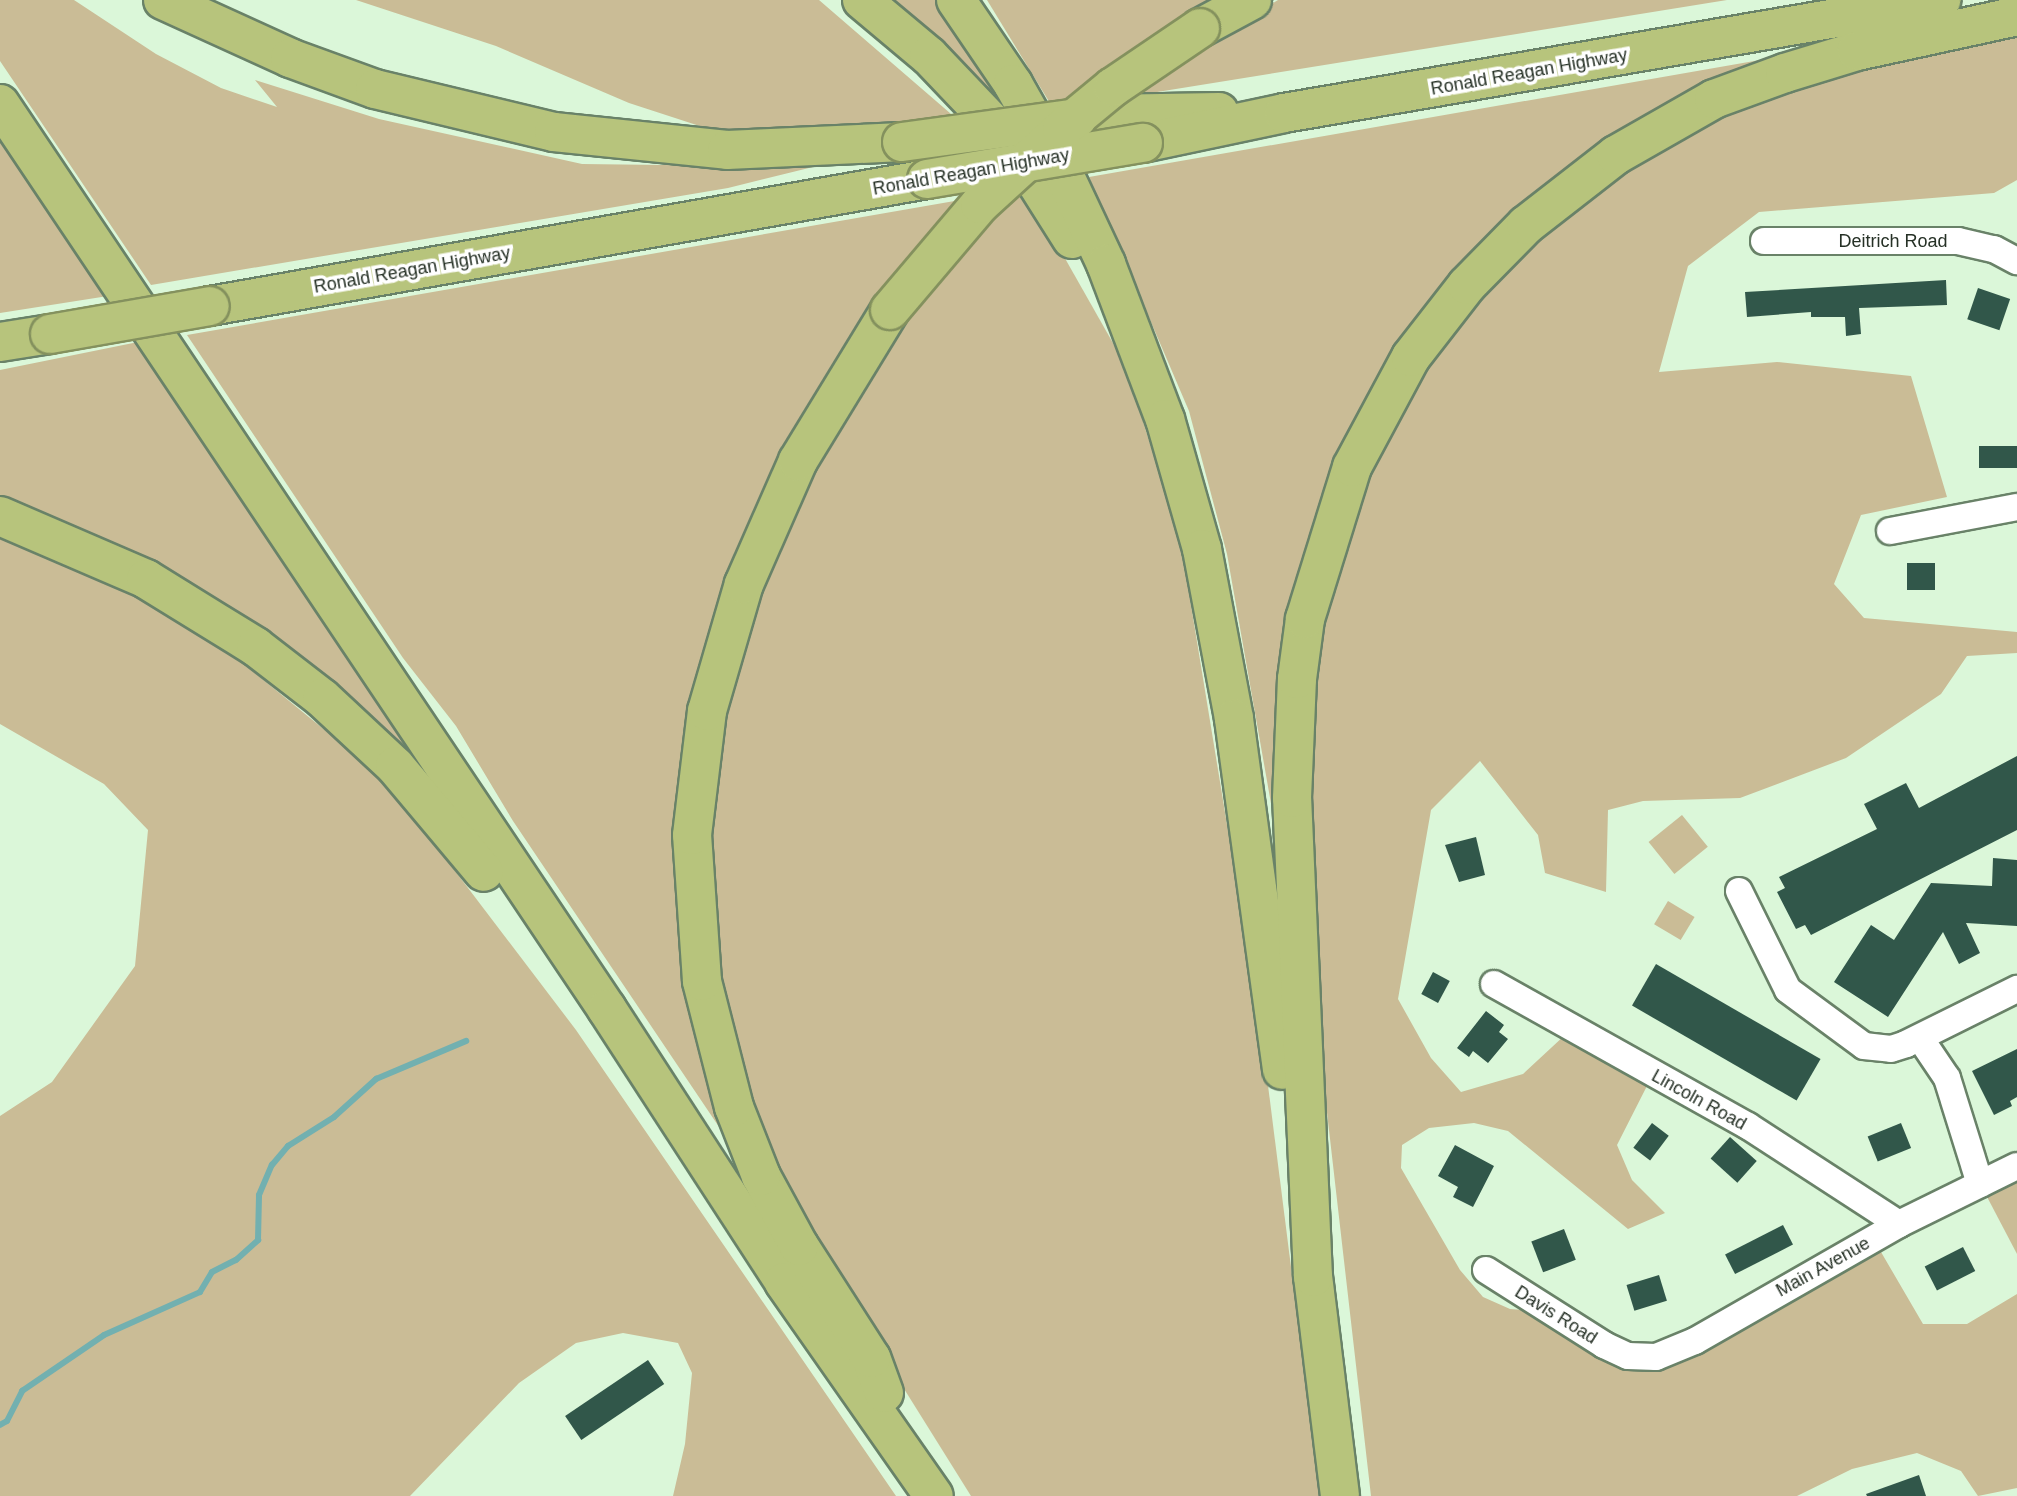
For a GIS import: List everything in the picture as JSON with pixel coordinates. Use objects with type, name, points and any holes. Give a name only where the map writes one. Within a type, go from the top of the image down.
[{"type":"highway","points":[[163,0],[290,58],[375,89],[554,132],[727,150],[902,142],[1104,114],[1284,113]]},
{"type":"highway","points":[[862,0],[929,56],[1010,141],[1140,352]]},
{"type":"highway","points":[[957,0],[1013,84],[1063,172],[1140,352],[1202,549],[1234,719],[1340,1496]]},
{"type":"highway","points":[[908,1456],[871,1358],[799,1247],[746,1143],[721,1064],[702,981],[692,835],[707,711],[744,584],[798,461],[890,310],[980,204],[1088,106],[1200,28],[1252,0]]},
{"type":"highway","name":"Ronald Reagan Highway","points":[[0,342],[927,179],[1143,144],[1284,113],[1941,0]]},
{"type":"highway","points":[[1312,1277],[1293,846],[1297,679],[1322,552],[1352,467],[1396,384],[1467,285],[1526,225],[1573,186],[1675,119],[1714,99],[1857,51],[2017,16]]},
{"type":"highway","points":[[0,104],[638,1057],[784,1282],[934,1496]]},
{"type":"highway","points":[[0,516],[146,579],[214,618],[322,698],[443,819],[561,977],[638,1057]]},
{"type":"street","name":"Deitrich Road","points":[[1764,241],[1958,241],[1994,249],[2017,261]]},
{"type":"street","points":[[1890,531],[2017,507]]},
{"type":"street","points":[[1739,891],[1788,990],[1814,1012],[1864,1046],[1891,1049],[1920,1038],[2017,989]]},
{"type":"street","name":"Lincoln Road","points":[[1494,984],[1748,1126],[1899,1224]]},
{"type":"street","points":[[1920,1038],[1947,1078],[1980,1184]]},
{"type":"street","name":"Main Avenue","points":[[1628,1356],[1656,1357],[1695,1341],[1899,1224],[2017,1166]]},
{"type":"street","name":"Davis Road","points":[[1486,1270],[1628,1356]]},
{"type":"shaded area","points":[[0,0],[74,0],[156,54],[221,88],[277,107],[255,80],[379,119],[582,164],[813,167],[728,188],[151,285],[0,61]]},
{"type":"shaded area","points":[[356,0],[819,0],[958,120],[715,131],[629,103],[496,46]]},
{"type":"shaded area","points":[[885,0],[936,0],[1010,114]]},
{"type":"shaded area","points":[[987,0],[1217,0],[1069,107],[1053,108]]},
{"type":"shaded area","points":[[1278,0],[1727,0],[1120,98]]},
{"type":"shaded area","points":[[2017,29],[2017,180],[1994,193],[1759,212],[1688,266],[1659,372],[1777,362],[1911,376],[1947,497],[1861,515],[1834,584],[1864,618],[2017,632],[2017,653],[1967,656],[1941,694],[1846,758],[1740,798],[1643,801],[1608,810],[1606,892],[1545,873],[1538,835],[1480,761],[1431,810],[1398,999],[1431,1058],[1461,1092],[1523,1074],[1565,1035],[1650,1080],[1617,1145],[1632,1180],[1665,1213],[1628,1229],[1508,1131],[1474,1123],[1429,1128],[1402,1145],[1401,1168],[1460,1270],[1483,1297],[1510,1309],[1537,1311],[1610,1358],[1675,1358],[1881,1252],[1923,1324],[1967,1324],[2017,1294],[2017,1488],[1978,1496],[1961,1471],[1917,1453],[1852,1469],[1797,1496],[1371,1496],[1326,1104],[1315,961],[1306,736],[1319,621],[1352,508],[1391,419],[1478,293],[1612,172],[1778,89]]},
{"type":"shaded area","points":[[1783,56],[1592,152],[1341,460],[1279,849],[1227,554],[1189,411],[1089,177]]},
{"type":"shaded area","points":[[0,135],[108,296],[0,313]]},
{"type":"shaded area","points":[[1019,191],[1054,239],[1126,366],[1181,544],[1262,1038],[1320,1496],[971,1496],[821,1256],[753,1123],[710,956],[705,883],[720,718],[770,545],[894,322]]},
{"type":"shaded area","points":[[966,199],[878,301],[841,352],[770,484],[681,821],[744,1164],[513,821],[456,726],[403,658],[187,335]]},
{"type":"shaded area","points":[[138,342],[440,795],[378,728],[0,503],[0,370]]},
{"type":"shaded area","points":[[0,532],[191,621],[386,780],[576,1030],[896,1496],[673,1496],[685,1444],[692,1373],[678,1343],[623,1333],[576,1343],[519,1383],[410,1496],[0,1496],[0,1116],[52,1082],[135,966],[148,830],[104,784],[0,724]]},
{"type":"shaded area","points":[[1682,815],[1708,847],[1674,874],[1649,842]]},
{"type":"shaded area","points":[[1668,901],[1695,917],[1681,940],[1654,924]]},
{"type":"shaded area","points":[[2017,1174],[2017,1254],[1985,1193]]},
{"type":"building","points":[[1946,280],[1947,305],[1859,308],[1861,334],[1846,336],[1845,317],[1811,317],[1811,312],[1747,317],[1745,292]]},
{"type":"building","points":[[1978,288],[2010,299],[1999,330],[1967,319]]},
{"type":"building","points":[[1979,446],[2017,446],[2017,468],[1979,468]]},
{"type":"building","points":[[1907,563],[1935,563],[1935,590],[1907,590]]},
{"type":"building","points":[[2017,756],[2017,830],[1811,935],[1805,925],[1796,929],[1777,892],[1785,888],[1779,877],[1877,829],[1864,804],[1906,783],[1919,808]]},
{"type":"building","points":[[1476,837],[1485,875],[1459,882],[1445,845]]},
{"type":"building","points":[[1993,858],[2017,860],[2017,926],[1966,923],[1980,953],[1959,964],[1943,932],[1888,1017],[1834,982],[1871,925],[1894,940],[1931,883],[1992,886]]},
{"type":"building","points":[[1656,964],[1821,1059],[1797,1101],[1632,1006]]},
{"type":"building","points":[[1433,972],[1450,981],[1438,1003],[1421,994]]},
{"type":"building","points":[[1486,1011],[1504,1025],[1499,1032],[1508,1039],[1488,1063],[1473,1051],[1469,1057],[1457,1048]]},
{"type":"building","points":[[2017,1049],[2017,1097],[2010,1101],[2012,1106],[1994,1115],[1972,1071]]},
{"type":"building","points":[[1652,1123],[1669,1136],[1650,1160],[1633,1148]]},
{"type":"building","points":[[1901,1123],[1911,1148],[1878,1162],[1868,1136]]},
{"type":"building","points":[[1730,1137],[1757,1161],[1737,1183],[1711,1159]]},
{"type":"building","points":[[1455,1145],[1494,1166],[1473,1207],[1453,1197],[1458,1187],[1438,1176]]},
{"type":"building","points":[[1783,1225],[1793,1245],[1735,1274],[1725,1255]]},
{"type":"building","points":[[1564,1229],[1576,1260],[1543,1272],[1531,1242]]},
{"type":"building","points":[[1963,1247],[1975,1271],[1937,1291],[1925,1267]]},
{"type":"building","points":[[1659,1275],[1667,1301],[1634,1311],[1626,1285]]},
{"type":"building","points":[[648,1360],[664,1384],[581,1440],[565,1416]]},
{"type":"building","points":[[1919,1475],[1926,1496],[1866,1494]]},
{"type":"waterway","points":[[0,1425],[7,1421],[22,1391],[104,1335],[200,1292],[212,1272],[236,1260],[258,1240],[259,1195],[272,1165],[288,1146],[334,1117],[376,1079],[466,1041]]}]
